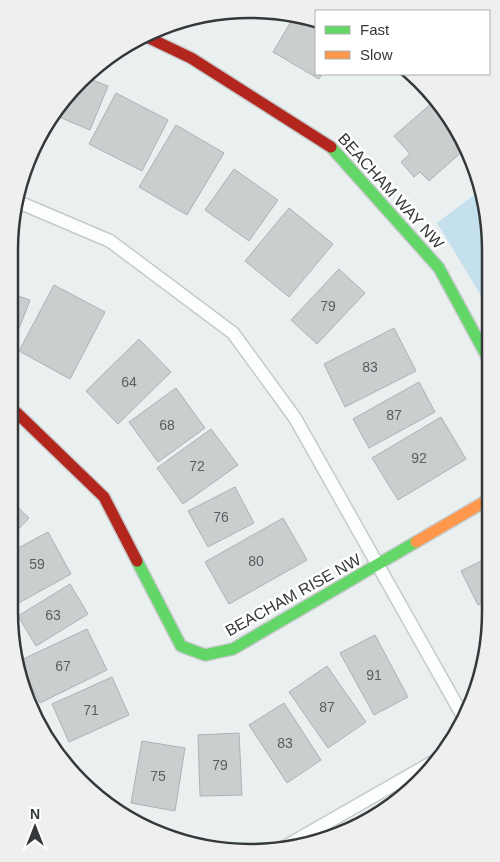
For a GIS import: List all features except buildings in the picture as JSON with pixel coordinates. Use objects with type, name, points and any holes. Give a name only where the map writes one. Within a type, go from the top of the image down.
[{"type":"street","name":"BEACHAM WAY NW","points":[[151,39],[190,58],[327,143],[438,268],[482,348]]},
{"type":"street","name":"BEACHAM RISE NW","points":[[18,414],[104,497],[180,646],[205,655],[233,650],[482,503]]},
{"type":"lane","points":[[22,204],[110,241],[233,332],[295,418],[460,712]]},
{"type":"lane","points":[[298,839],[421,769]]},
{"type":"shaded area","points":[[476,194],[482,235],[482,297],[437,223]]},
{"type":"traffic: fast","points":[[331,147],[439,268],[482,347]]},
{"type":"traffic: fast","points":[[137,561],[181,646],[205,655],[233,649],[416,542]]},
{"type":"traffic: slow","points":[[416,542],[482,503]]},
{"type":"traffic: jam","points":[[151,39],[191,58],[331,147]]},
{"type":"traffic: jam","points":[[18,414],[104,497],[137,561]]}]
